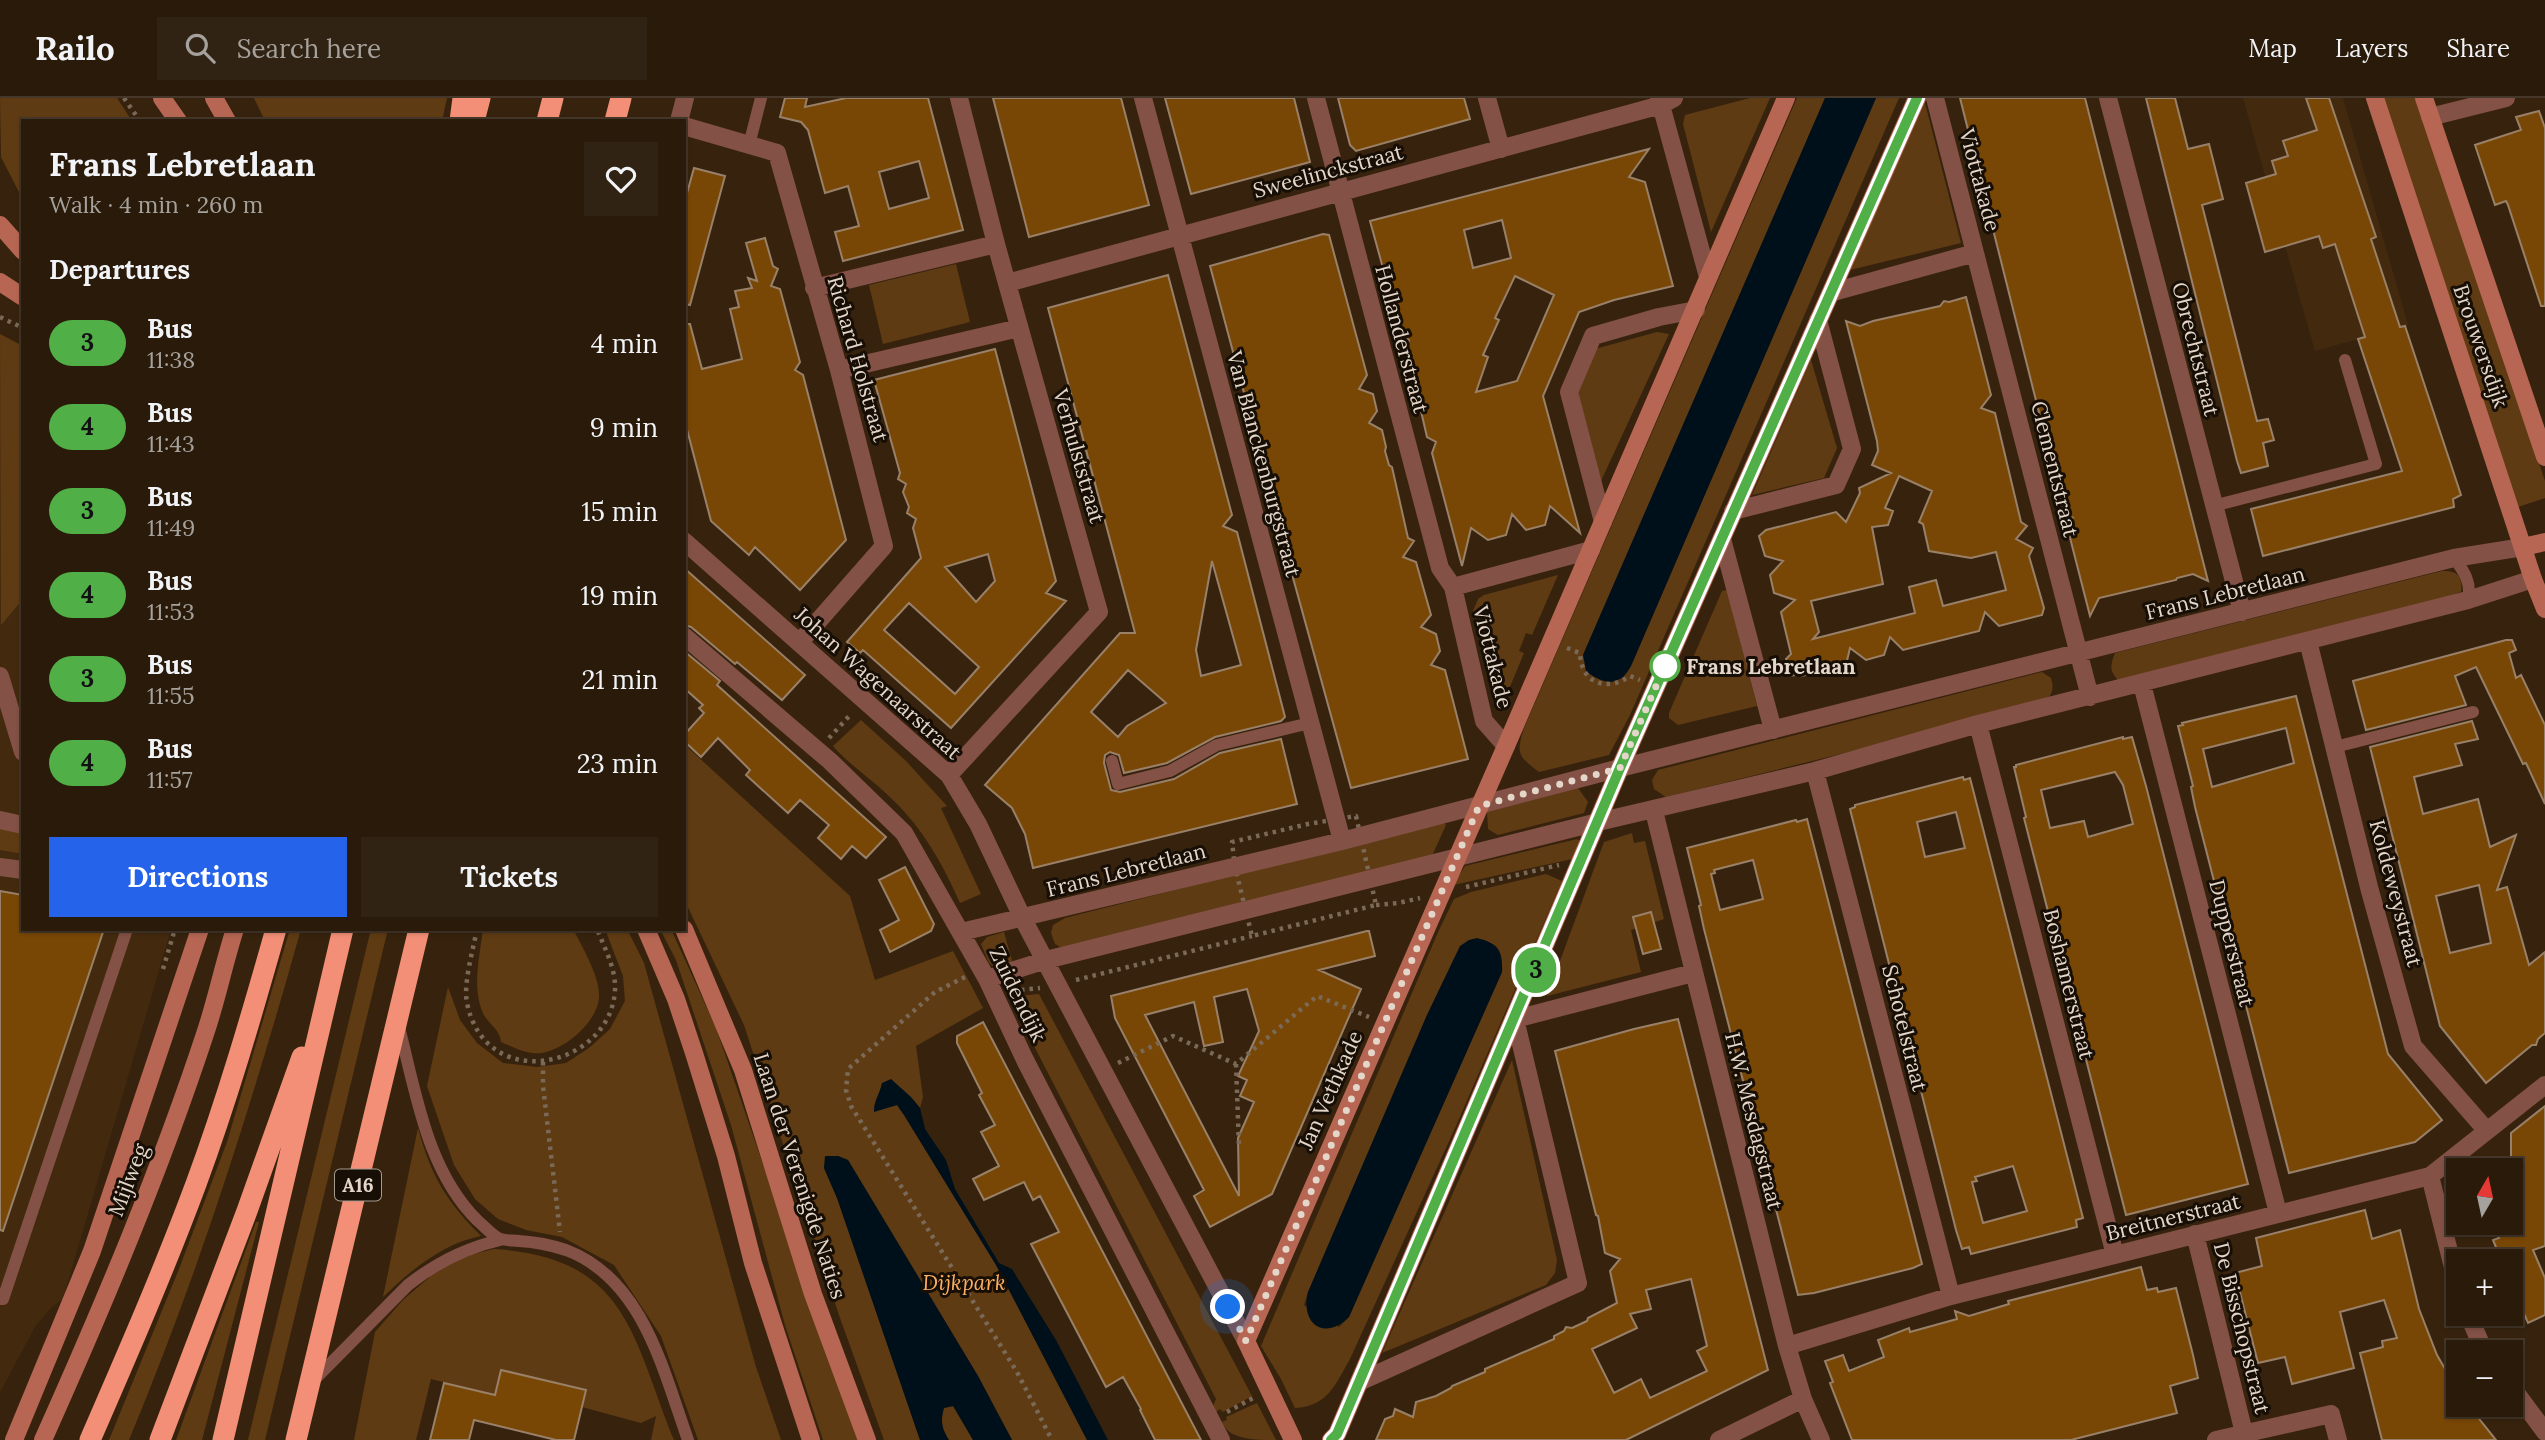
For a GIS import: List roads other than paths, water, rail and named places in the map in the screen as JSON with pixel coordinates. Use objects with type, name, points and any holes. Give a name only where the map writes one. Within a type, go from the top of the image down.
[{"type":"highway","points":[[460,119],[463,98]]},
{"type":"highway","points":[[475,119],[480,98]]},
{"type":"highway","points":[[548,119],[553,98]]},
{"type":"highway","points":[[616,119],[621,98]]},
{"type":"highway","points":[[90,1440],[139,1328],[196,1183],[253,1011],[275,931]]},
{"type":"highway","points":[[223,1440],[343,931]]},
{"type":"highway","name":"A16","points":[[296,1440],[419,931]]},
{"type":"highway","points":[[160,1440],[247,1211],[287,1095],[328,993]]},
{"type":"street","points":[[162,98],[177,119]]},
{"type":"street","points":[[214,98],[227,119]]},
{"type":"street","points":[[680,119],[685,98]]},
{"type":"street","name":"Verhulststraat","points":[[949,775],[1098,612],[996,244],[959,98]]},
{"type":"street","name":"Van Blanckenburgstraat","points":[[1143,98],[1342,841]]},
{"type":"street","name":"Hollanderstraat","points":[[1316,98],[1440,568],[1453,587]]},
{"type":"street","points":[[1487,98],[1501,149]]},
{"type":"street","name":"Viottakade","points":[[1457,858],[1786,98]]},
{"type":"street","points":[[1331,1440],[1337,1434],[1620,768],[1917,98]]},
{"type":"street","name":"Viottakade","points":[[1833,292],[1975,253],[1935,98]]},
{"type":"street","name":"Obrechtstraat","points":[[2108,98],[2242,612]]},
{"type":"street","name":"Brouwersdijk","points":[[2375,98],[2523,547],[2539,577],[2545,609]]},
{"type":"street","name":"Brouwersdijk","points":[[2424,98],[2545,457]]},
{"type":"street","points":[[2430,117],[2506,98]]},
{"type":"street","points":[[1665,100],[1708,278]]},
{"type":"street","name":"Sweelinckstraat","points":[[1007,283],[1501,149],[1665,100]]},
{"type":"street","name":"Richard Holstraat","points":[[686,127],[777,153],[839,370],[884,546],[799,643]]},
{"type":"street","points":[[0,225],[21,249]]},
{"type":"street","points":[[814,288],[996,244]]},
{"type":"street","name":"Clementstraat","points":[[1975,253],[2090,698]]},
{"type":"street","points":[[0,282],[21,296]]},
{"type":"street","points":[[1603,522],[1569,392],[1592,336],[1659,317],[1696,310]]},
{"type":"street","points":[[1733,511],[1836,485],[1852,449],[1818,320]]},
{"type":"street","points":[[839,370],[1019,328]]},
{"type":"street","points":[[1722,539],[1773,730]]},
{"type":"street","points":[[2523,547],[2545,541]]},
{"type":"street","name":"Johan Wagenaarstraat","points":[[686,543],[949,775],[978,824],[1023,919],[1046,960]]},
{"type":"street","name":"Frans Lebretlaan","points":[[961,932],[1342,841],[1620,768],[2454,558],[2523,547]]},
{"type":"street","name":"Viottakade","points":[[1506,746],[1484,721],[1453,587],[1591,550]]},
{"type":"street","points":[[987,981],[1046,960],[1598,822],[1654,811],[1815,771],[1979,724],[2468,600],[2539,577]]},
{"type":"street","name":"Zuidendijk","points":[[686,638],[817,750],[904,833],[987,981],[1221,1440]]},
{"type":"street","name":"Koldeweystraat","points":[[2308,641],[2370,891],[2413,1046],[2487,1131]]},
{"type":"street","points":[[0,676],[21,745]]},
{"type":"street","name":"Dupperstraat","points":[[2142,684],[2278,1213]]},
{"type":"street","name":"Boshamerstraat","points":[[1979,724],[2115,1255]]},
{"type":"street","name":"Schotelstraat","points":[[1815,771],[1951,1296]]},
{"type":"street","name":"H.W. Mesdagstraat","points":[[1654,811],[1787,1346],[1803,1399],[1821,1440]]},
{"type":"street","points":[[0,820],[21,825]]},
{"type":"street","name":"Jan Vethkade","points":[[1246,1341],[1457,858]]},
{"type":"street","points":[[0,867],[21,870]]},
{"type":"street","name":"Mijlweg","points":[[14,1440],[92,1251],[199,931]]},
{"type":"street","name":"Mijlweg","points":[[43,1440],[121,1262],[161,1158],[206,1029],[234,931]]},
{"type":"street","points":[[647,931],[677,999],[726,1156],[753,1263],[811,1440]]},
{"type":"street","name":"Laan der Verenigde Naties","points":[[685,931],[743,1070],[813,1294],[867,1440]]},
{"type":"street","name":"Zuidendijk","points":[[1046,960],[1246,1341],[1293,1440]]},
{"type":"street","points":[[1515,1019],[1693,973]]},
{"type":"street","points":[[1359,1382],[1578,1283],[1515,1019]]},
{"type":"street","name":"Breitnerstraat","points":[[1787,1346],[1951,1296],[2430,1176],[2545,1085]]},
{"type":"street","points":[[2430,1176],[2448,1249]]},
{"type":"street","name":"De Bisschopstraat","points":[[2195,1234],[2244,1433]]},
{"type":"street","points":[[1719,1440],[1803,1399]]},
{"type":"street","points":[[2523,1403],[2545,1433]]},
{"type":"street","points":[[2216,1440],[2331,1414],[2338,1440]]},
{"type":"lane","points":[[749,145],[761,98]]},
{"type":"lane","points":[[2213,506],[2376,464],[2344,360]]},
{"type":"lane","points":[[2454,558],[2466,573],[2470,592],[2468,600]]},
{"type":"lane","points":[[2335,747],[2473,712]]},
{"type":"lane","points":[[1112,761],[1118,784],[1170,771],[1217,745],[1310,723]]},
{"type":"lane","points":[[0,1298],[3,1299],[126,931]]},
{"type":"lane","points":[[397,1021],[427,1131],[443,1170],[464,1206],[500,1240]]},
{"type":"lane","points":[[310,1384],[408,1285],[425,1272],[455,1254],[500,1240],[532,1242],[562,1249],[593,1265],[611,1279],[630,1302],[654,1347],[688,1440]]},
{"type":"water","points":[[1825,98],[1876,98],[1631,666],[1622,678],[1616,681],[1599,679],[1586,671],[1583,655]]},
{"type":"water","points":[[1477,938],[1494,945],[1500,953],[1502,972],[1349,1317],[1331,1328],[1316,1326],[1308,1312],[1308,1292],[1427,1015],[1460,946]]},
{"type":"water","points":[[891,1079],[920,1108],[925,1129],[946,1160],[955,1189],[999,1263],[1012,1269],[1056,1340],[1108,1440],[1087,1440],[996,1265],[897,1105],[874,1112],[882,1083]]},
{"type":"water","points":[[825,1156],[838,1156],[848,1160],[978,1376],[1012,1440],[973,1440],[953,1406],[944,1408],[942,1417],[943,1428],[949,1440],[920,1440],[837,1198],[824,1168]]},
{"type":"place","name":"Frans Lebretlaan","points":[[1665,666]]},
{"type":"park label","name":"Dijkpark","points":[[964,1282]]}]
